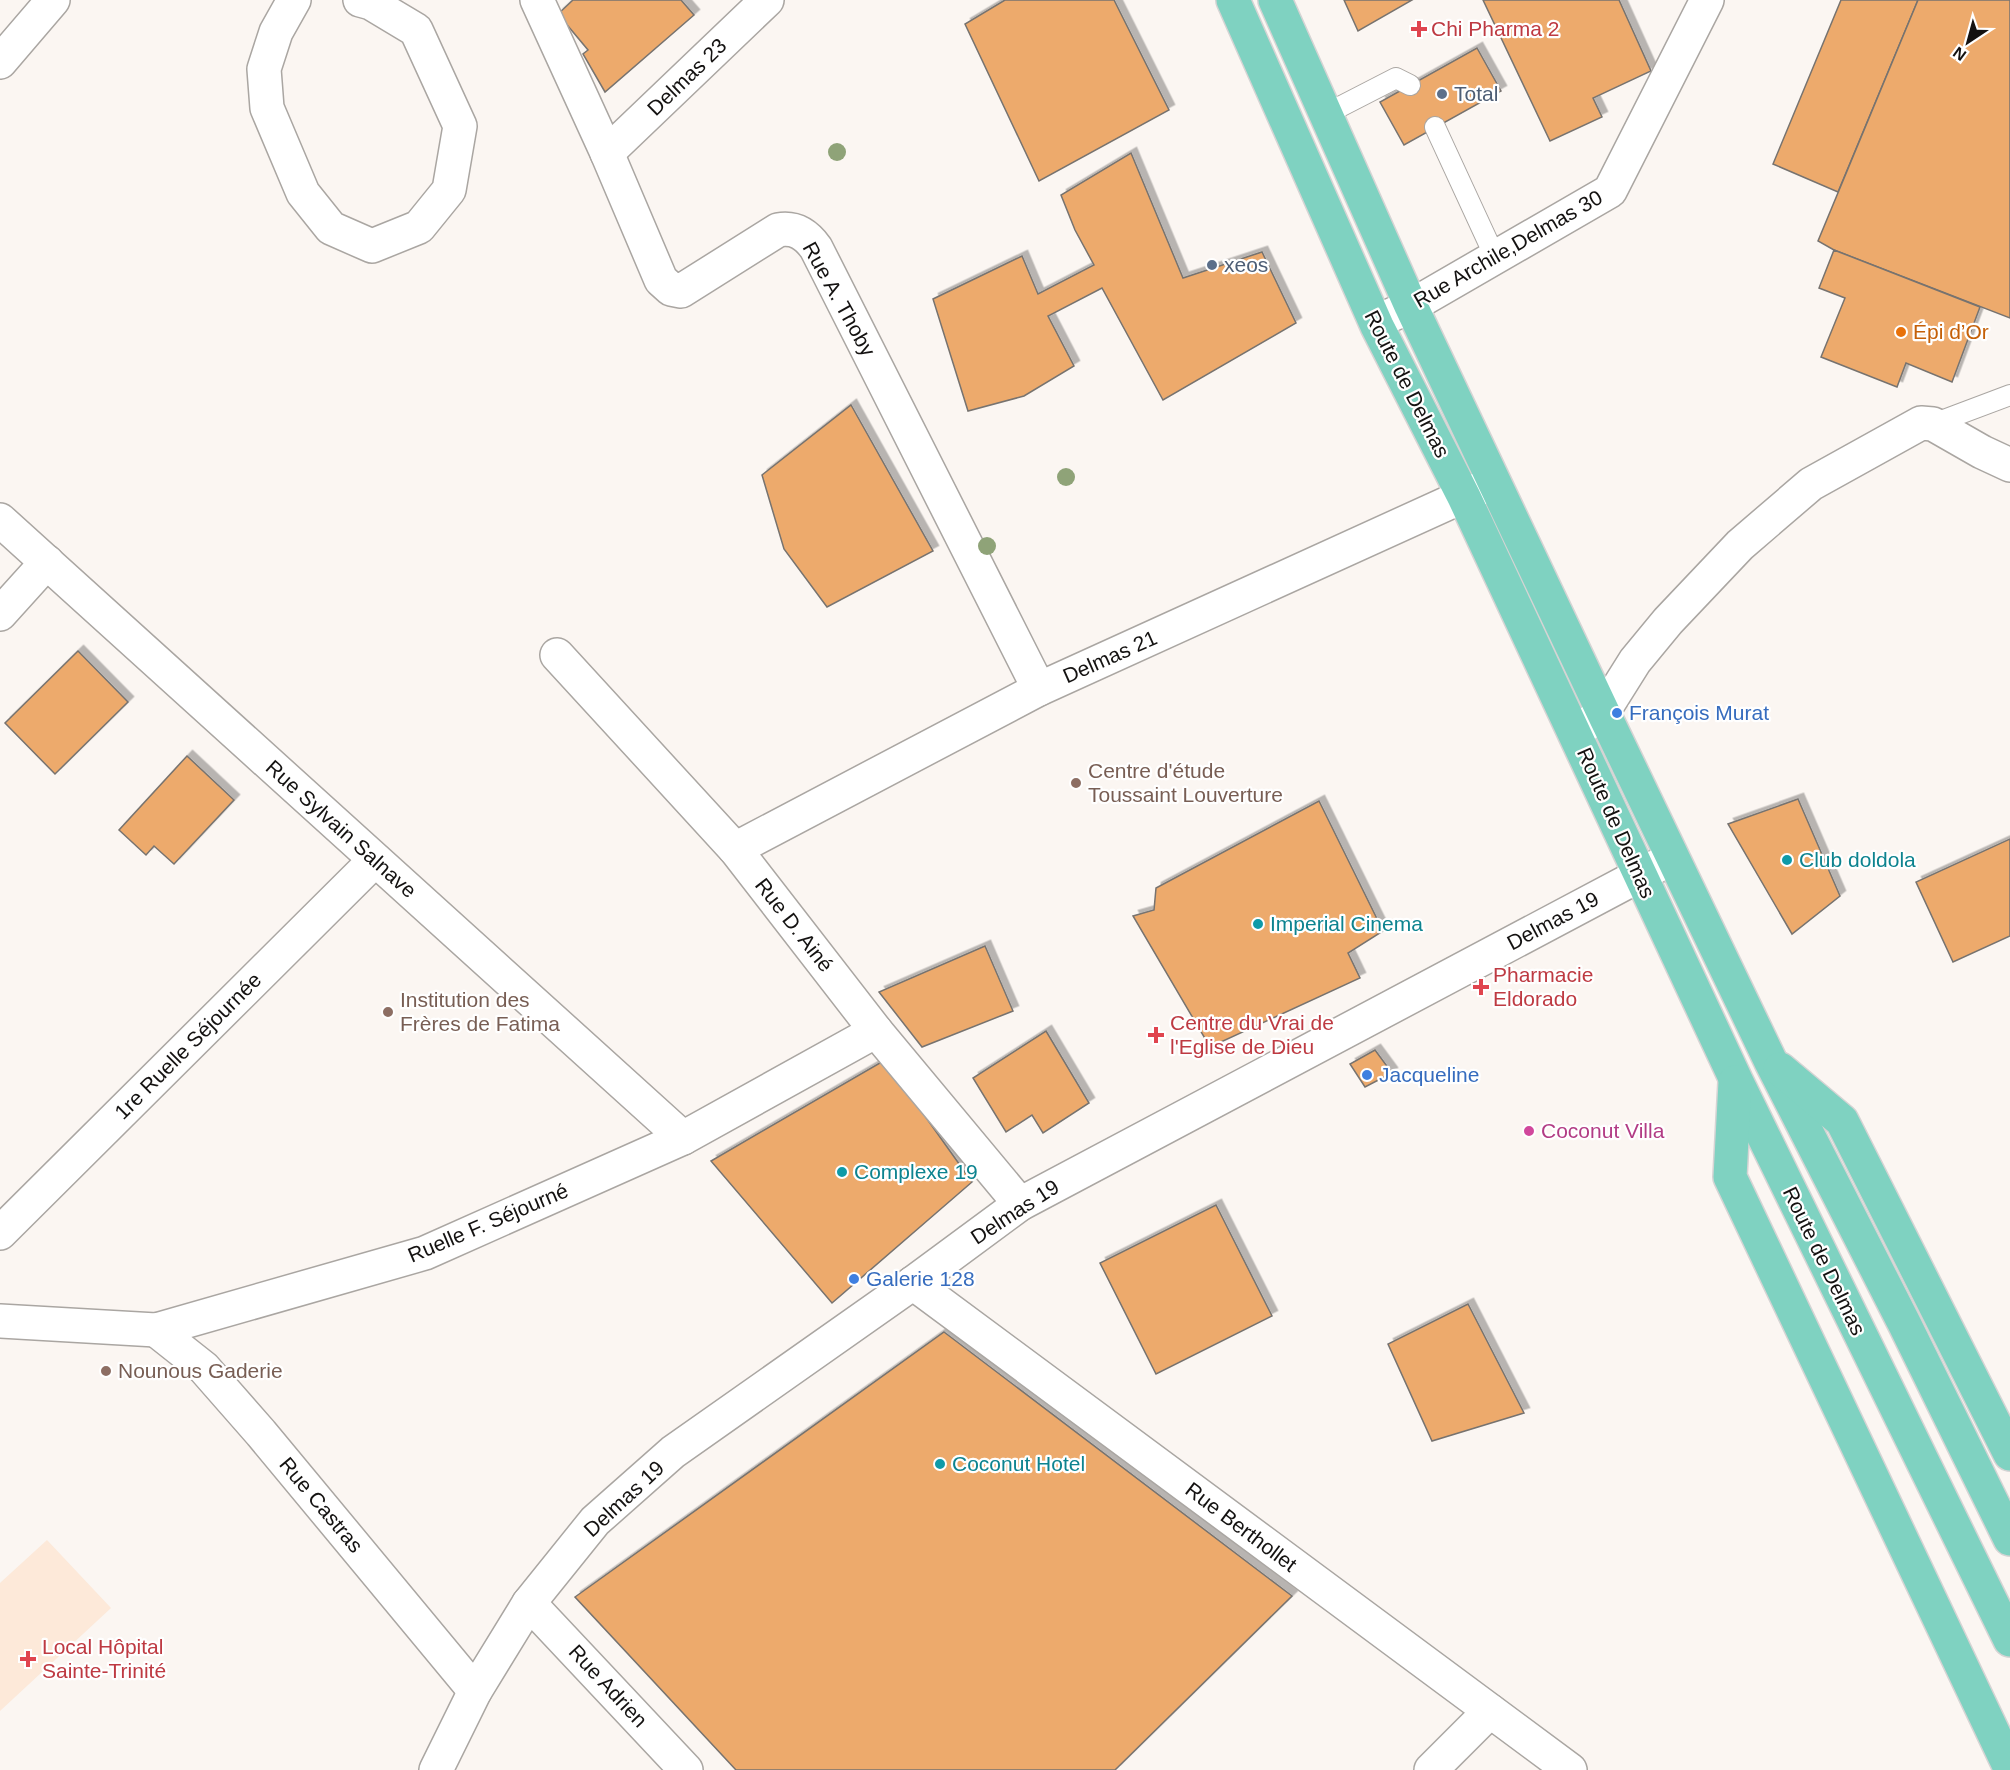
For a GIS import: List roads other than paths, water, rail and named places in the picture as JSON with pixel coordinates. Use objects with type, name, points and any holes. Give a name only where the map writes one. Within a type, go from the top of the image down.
[{"type":"main road","name":"Route de Delmas","points":[[1233,0],[1376,322],[1464,497],[1736,1080],[2010,1640]]},
{"type":"main road","name":"Route de Delmas","points":[[1275,0],[1411,306],[1672,858],[1771,1062],[1905,1325],[2010,1539]]},
{"type":"main road","points":[[1771,1062],[1842,1120],[2010,1454]]},
{"type":"main road","points":[[1736,1080],[1730,1178],[2010,1768]]},
{"type":"street","points":[[0,62],[53,0]]},
{"type":"street","points":[[294,0],[276,32],[264,69],[267,108],[303,193],[331,228],[372,246],[419,227],[449,190],[460,126],[416,30],[371,3],[360,0]]},
{"type":"street","name":"Rue A. Thoby","points":[[537,0],[607,153],[661,280],[671,289],[681,291],[778,230],[789,228],[809,238],[1039,689]]},
{"type":"street","name":"Delmas 23","points":[[607,153],[767,0]]},
{"type":"street","name":"Rue Archile,Delmas 30","points":[[1376,322],[1411,306],[1610,191],[1707,0]]},
{"type":"street","points":[[1575,733],[1603,712],[1642,653],[1668,621],[1740,545],[1811,484],[1921,423],[1933,424],[2010,465]]},
{"type":"street","name":"Delmas 21","points":[[735,849],[1039,689],[1494,482]]},
{"type":"street","name":"Rue Sylvain Salnave","points":[[0,520],[683,1138]]},
{"type":"street","points":[[0,614],[47,562]]},
{"type":"street","name":"Rue D. Ainé","points":[[557,655],[735,849],[876,1031],[1020,1204]]},
{"type":"street","name":"Delmas 19","points":[[435,1770],[475,1691],[530,1603],[595,1521],[673,1452],[913,1283],[1020,1204],[1672,858]]},
{"type":"street","name":"1re Ruelle Séjournée","points":[[0,1233],[375,860]]},
{"type":"street","name":"Ruelle F. Séjourné","points":[[0,1321],[156,1330],[426,1253],[683,1138],[876,1031]]},
{"type":"street","name":"Rue Berthollet","points":[[913,1283],[1570,1770]]},
{"type":"street","name":"Rue Castras","points":[[156,1330],[212,1376],[475,1691]]},
{"type":"street","name":"Rue Adrien","points":[[530,1603],[686,1770]]},
{"type":"street","points":[[1431,1770],[1490,1711]]},
{"type":"lane","points":[[1326,114],[1396,78],[1410,86]]},
{"type":"lane","points":[[1435,127],[1495,257]]},
{"type":"lane","points":[[1933,424],[2010,395]]},
{"type":"place","name":"Chi Pharma 2","points":[[1419,29]]},
{"type":"place","name":"Total","points":[[1442,94]]},
{"type":"place","name":"xeos","points":[[1212,265]]},
{"type":"place","name":"Épi d’Or","points":[[1901,332]]},
{"type":"place","name":"François Murat","points":[[1617,713]]},
{"type":"place","name":"Centre d'étude Toussaint Louverture","points":[[1076,783]]},
{"type":"place","name":"Club doldola","points":[[1787,860]]},
{"type":"place","name":"Imperial Cinema","points":[[1258,924]]},
{"type":"place","name":"Pharmacie Eldorado","points":[[1481,987]]},
{"type":"place","name":"Institution des Frères de Fatima","points":[[388,1012]]},
{"type":"place","name":"Centre du Vrai de l'Eglise de Dieu","points":[[1156,1035]]},
{"type":"place","name":"Jacqueline","points":[[1367,1075]]},
{"type":"place","name":"Coconut Villa","points":[[1529,1131]]},
{"type":"place","name":"Complexe 19","points":[[842,1172]]},
{"type":"place","name":"Galerie 128","points":[[854,1279]]},
{"type":"place","name":"Nounous Gaderie","points":[[106,1371]]},
{"type":"place","name":"Coconut Hotel","points":[[940,1464]]},
{"type":"place","name":"Local Hôpital Sainte-Trinité","points":[[28,1659]]}]
